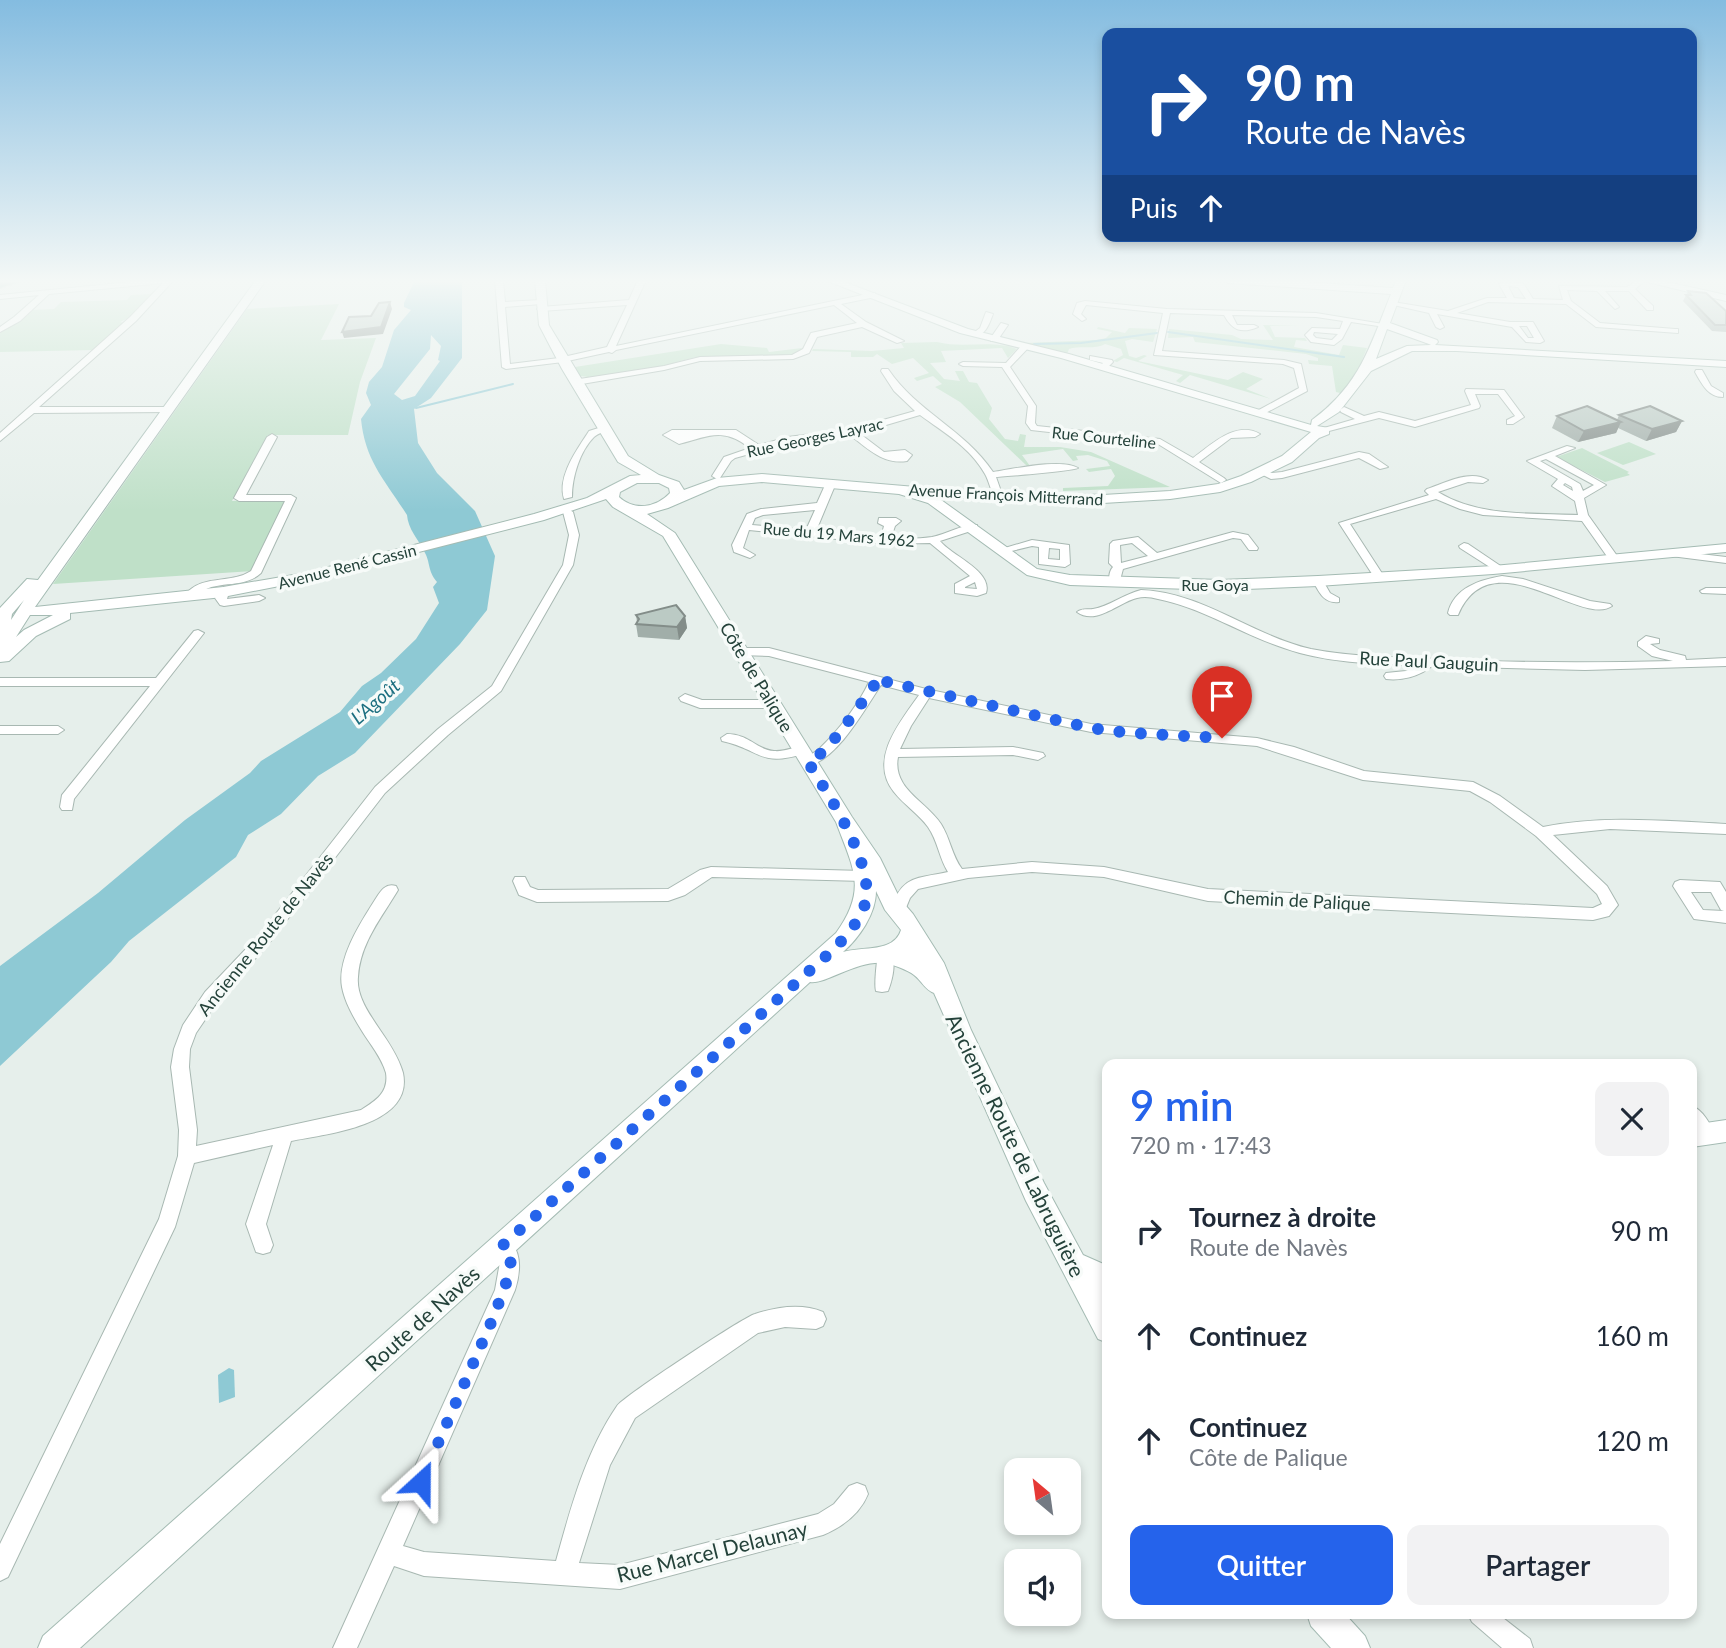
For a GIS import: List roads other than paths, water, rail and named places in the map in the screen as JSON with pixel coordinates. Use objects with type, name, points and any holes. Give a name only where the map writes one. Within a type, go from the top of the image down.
[{"type":"main road","points":[[103,606],[153,600]]},
{"type":"street","points":[[0,438],[92,357]]},
{"type":"street","points":[[197,365],[202,357]]},
{"type":"street","points":[[103,606],[34,613],[24,610],[20,604],[39,582],[203,357]]},
{"type":"street","points":[[506,357],[507,368],[576,357]]},
{"type":"street","points":[[576,382],[706,358],[793,357]]},
{"type":"street","points":[[963,364],[1006,365],[1015,357]]},
{"type":"street","points":[[1066,357],[1283,421],[1320,426]]},
{"type":"street","points":[[1204,357],[1284,362],[1298,366],[1304,389],[1260,413]]},
{"type":"street","points":[[1367,369],[1372,357]]},
{"type":"street","name":"Avenue François Mitterrand","points":[[998,494],[1103,499],[1157,497],[1266,478],[1314,435],[1367,369],[1389,357]]},
{"type":"street","name":"Avenue François Mitterrand","points":[[627,509],[658,508],[704,485],[731,480],[776,478],[946,493],[998,494],[1118,493],[1178,488],[1221,480],[1251,469],[1320,426],[1345,416],[1379,372],[1401,357]]},
{"type":"street","name":"Avenue François Mitterrand","points":[[1540,357],[1726,367]]},
{"type":"street","name":"Avenue François Mitterrand","points":[[1583,357],[1726,367]]},
{"type":"street","points":[[1093,358],[1109,362],[1103,367]]},
{"type":"street","points":[[563,359],[623,459],[677,489],[666,513],[668,533]]},
{"type":"street","name":"Rue Courteline","points":[[1006,365],[1006,369],[1032,406],[1030,423],[1034,428],[1156,441],[1221,480]]},
{"type":"street","points":[[885,371],[899,392],[969,445],[992,475],[998,494]]},
{"type":"street","points":[[1699,372],[1708,388],[1720,395]]},
{"type":"street","points":[[1345,416],[1363,419],[1381,415],[1415,424],[1474,409],[1476,405],[1469,391],[1472,390],[1501,392],[1520,418],[1510,422]]},
{"type":"street","points":[[33,410],[164,410]]},
{"type":"street","name":"Rue Georges Layrac","points":[[717,476],[729,457],[788,440],[852,432],[923,411]]},
{"type":"street","points":[[1283,421],[1296,435],[1296,442]]},
{"type":"street","points":[[1401,431],[1417,428],[1415,424]]},
{"type":"street","name":"Ancienne Route de Navès","points":[[0,1569],[168,1221],[187,1156],[185,1100],[180,1067],[182,1049],[189,1030],[211,997],[265,939],[380,790],[503,680],[568,565],[574,535],[567,504],[567,483],[572,467],[592,433],[604,429]]},
{"type":"street","points":[[852,432],[881,454],[888,455]]},
{"type":"street","points":[[699,433],[738,433],[758,449]]},
{"type":"street","points":[[1194,462],[1229,435],[1255,434]]},
{"type":"street","points":[[190,596],[198,587],[246,578],[256,573],[291,498],[239,498],[272,437]]},
{"type":"street","points":[[1570,448],[1530,459],[1577,486],[1584,518],[1615,560]]},
{"type":"street","points":[[1266,478],[1359,455],[1366,456],[1382,467]]},
{"type":"street","points":[[1547,456],[1601,485],[1581,498]]},
{"type":"street","points":[[623,459],[622,475],[611,498],[627,509]]},
{"type":"street","points":[[992,475],[1057,467],[1073,468]]},
{"type":"street","name":"Avenue François Mitterrand","points":[[616,488],[635,479],[779,472],[946,493]]},
{"type":"street","points":[[1483,480],[1467,479],[1430,490],[1436,496],[1458,506],[1480,511],[1584,518]]},
{"type":"street","points":[[810,533],[831,483]]},
{"type":"street","name":"Avenue René Cassin","points":[[79,603],[153,600],[283,582],[539,517],[592,501],[616,488]]},
{"type":"street","name":"Rue Goya","points":[[946,493],[949,505],[957,515],[1027,569],[1043,576],[1117,575],[1142,588],[1498,572],[1674,554],[1719,554]]},
{"type":"street","points":[[1380,578],[1344,523],[1436,496]]},
{"type":"street","name":"Avenue René Cassin","points":[[539,517],[567,504],[627,509]]},
{"type":"street","points":[[750,555],[737,548],[749,517],[757,513],[821,506]]},
{"type":"street","name":"Côte de Palique","points":[[627,509],[668,533],[746,651],[773,704],[809,757],[845,822]]},
{"type":"street","points":[[885,541],[897,522]]},
{"type":"street","name":"Rue du 19 Mars 1962","points":[[745,527],[885,541],[933,540],[973,527]]},
{"type":"street","points":[[1156,557],[1135,539],[1117,543],[1114,563],[1117,575],[1156,557],[1237,535],[1251,542],[1253,548]]},
{"type":"street","points":[[933,540],[977,576]]},
{"type":"street","points":[[1003,550],[1026,543],[1044,544]]},
{"type":"street","points":[[1464,546],[1498,572]]},
{"type":"street","name":"Rue Goya","points":[[1498,572],[1583,604],[1606,606]]},
{"type":"street","name":"Rue Goya","points":[[1454,612],[1456,603],[1474,587],[1498,572]]},
{"type":"street","points":[[1318,581],[1326,595],[1335,600]]},
{"type":"street","points":[[39,582],[49,597],[79,603]]},
{"type":"street","points":[[1,653],[7,608],[39,582]]},
{"type":"street","points":[[1083,612],[1102,612],[1142,588]]},
{"type":"street","name":"Rue Paul Gauguin","points":[[1142,588],[1187,603],[1246,631],[1294,648],[1341,656],[1549,666],[1726,662]]},
{"type":"street","points":[[1706,591],[1726,590]]},
{"type":"street","points":[[223,592],[224,603],[260,598]]},
{"type":"street","points":[[4,625],[24,610],[79,603]]},
{"type":"street","points":[[1,653],[47,622],[103,606]]},
{"type":"street","points":[[1,653],[24,610]]},
{"type":"street","points":[[66,807],[67,798],[198,633]]},
{"type":"street","points":[[1655,641],[1646,640],[1642,644],[1652,652],[1681,659],[1688,664]]},
{"type":"street","points":[[746,651],[776,654],[926,693],[1103,730],[1257,742],[1289,750],[1340,769],[1380,778],[1471,787],[1495,799],[1541,832],[1562,827],[1601,825],[1726,829]]},
{"type":"street","points":[[1390,676],[1422,670],[1426,666],[1425,662]]},
{"type":"street","points":[[727,738],[745,740],[768,755],[809,757],[876,683],[874,679]]},
{"type":"street","points":[[0,682],[158,682]]},
{"type":"street","points":[[926,693],[899,736],[891,764],[894,781],[939,831],[945,842],[950,864],[958,876]]},
{"type":"street","points":[[685,698],[700,704],[773,704]]},
{"type":"street","points":[[0,730],[58,730]]},
{"type":"street","points":[[893,753],[1013,751],[1038,756]]},
{"type":"street","points":[[845,822],[867,895],[856,923],[853,936],[855,942],[860,948],[921,968],[946,998]]},
{"type":"street","points":[[845,822],[861,843],[936,969],[946,998]]},
{"type":"street","name":"Chemin de Palique","points":[[904,919],[900,900],[910,887],[1017,867],[1104,872],[1208,895],[1593,914],[1609,909],[1606,895],[1541,832]]},
{"type":"street","points":[[520,881],[524,891],[537,895],[668,895],[679,892],[695,878],[711,872],[863,876]]},
{"type":"street","points":[[1726,906],[1715,886],[1680,886],[1699,915],[1726,917]]},
{"type":"street","points":[[187,1156],[365,1117],[378,1111],[394,1095],[397,1087],[394,1072],[357,1008],[349,985],[355,954],[380,903],[391,890]]},
{"type":"street","points":[[790,989],[835,948],[860,917],[876,910],[894,912],[904,919]]},
{"type":"street","points":[[790,989],[846,960],[883,955],[906,946],[904,919]]},
{"type":"street","points":[[881,986],[886,967],[883,955]]},
{"type":"street","name":"Route de Navès","points":[[55,1648],[790,989]]},
{"type":"street","name":"Ancienne Route de Labruguière","points":[[946,998],[1035,1192],[1072,1264],[1102,1309]]},
{"type":"street","points":[[262,1245],[256,1224],[282,1147],[283,1135]]},
{"type":"street","points":[[345,1648],[390,1553],[501,1298],[511,1267],[509,1253],[502,1246]]},
{"type":"street","points":[[1072,1264],[1102,1277]]},
{"type":"street","points":[[565,1573],[572,1545],[613,1431],[627,1410],[754,1324],[785,1317],[816,1320]]},
{"type":"street","name":"Rue Marcel Delaunay","points":[[390,1553],[424,1564],[606,1577],[636,1574],[823,1524],[842,1512],[857,1494]]},
{"type":"street","points":[[1327,1619],[1353,1648]]},
{"type":"street","points":[[1486,1619],[1521,1648]]},
{"type":"water","name":"L'Agoût","points":[[385,357],[424,357],[394,394],[402,400],[415,396],[440,361],[439,357],[462,357],[431,398],[414,409],[418,443],[437,473],[475,511],[495,556],[487,610],[460,644],[355,753],[318,776],[281,814],[248,835],[236,857],[129,941],[111,962],[0,1066],[0,966],[98,893],[185,820],[250,773],[261,761],[340,712],[362,686],[381,673],[416,639],[439,603],[433,587],[437,582],[426,555],[411,529],[407,515],[372,459],[363,434],[361,419],[371,405],[366,393],[369,382],[382,367]]},
{"type":"water","points":[[229,1368],[234,1370],[235,1397],[219,1403],[218,1375]]},
{"type":"waterway","points":[[416,408],[513,384]]}]
